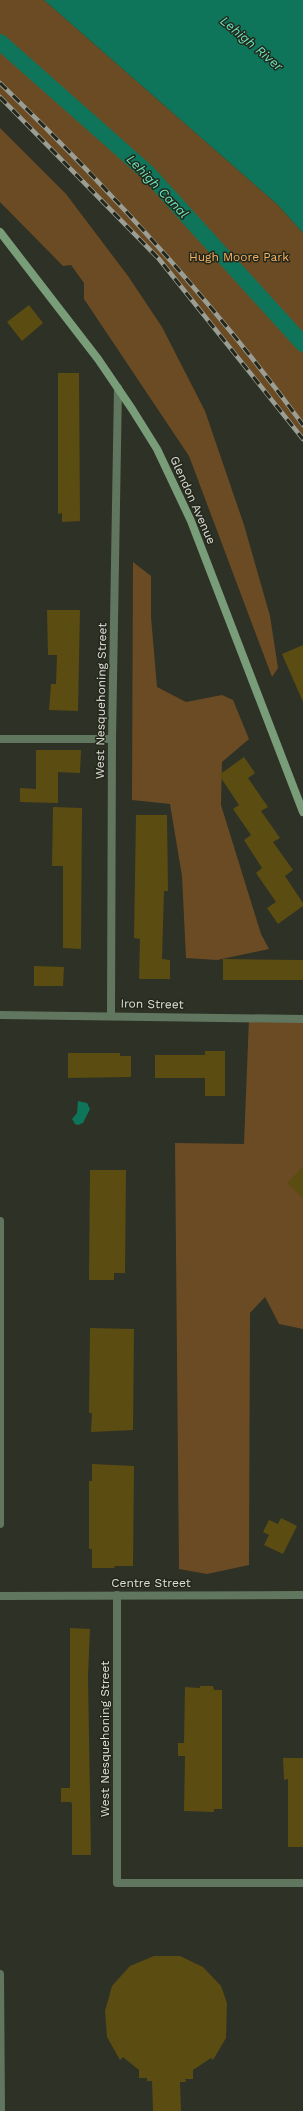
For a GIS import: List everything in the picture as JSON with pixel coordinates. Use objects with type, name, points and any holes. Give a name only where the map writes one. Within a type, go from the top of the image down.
[{"type":"street","name":"Glendon Avenue","points":[[0,232],[118,388],[146,429],[180,498],[303,812]]},
{"type":"street","name":"West Nesquehoning Street","points":[[111,1015],[112,739],[118,388]]},
{"type":"street","points":[[0,739],[112,739]]},
{"type":"street","name":"Iron Street","points":[[0,1015],[111,1015],[303,1019]]},
{"type":"street","points":[[0,1221],[0,1524]]},
{"type":"street","name":"West Nesquehoning Street","points":[[117,1595],[117,1883],[303,1883]]},
{"type":"street","name":"Centre Street","points":[[0,1596],[303,1595]]},
{"type":"street","points":[[0,1974],[1,2111]]},
{"type":"green space","name":"Hugh Moore Park","points":[[0,0],[44,0],[278,205],[303,233],[303,437],[159,259],[0,97]]},
{"type":"green space","points":[[0,128],[66,194],[128,276],[162,327],[205,411],[244,525],[270,616],[278,668],[272,677],[189,456],[84,299],[84,283],[71,265],[63,266],[0,202]]},
{"type":"green space","points":[[133,562],[151,576],[151,617],[157,687],[186,702],[222,695],[233,700],[249,739],[222,762],[221,805],[261,934],[269,949],[217,960],[186,958],[182,876],[170,804],[132,800]]},
{"type":"green space","points":[[249,1018],[303,1019],[303,1329],[279,1324],[265,1297],[250,1313],[249,1565],[207,1574],[179,1569],[175,1143],[244,1144]]},
{"type":"water","name":"Lehigh River","points":[[44,0],[303,0],[303,233],[278,205]]},
{"type":"water","points":[[78,1101],[87,1103],[90,1109],[83,1123],[78,1125],[75,1124],[72,1119],[77,1113]]},
{"type":"building","points":[[29,305],[43,323],[22,341],[7,322]]},
{"type":"building","points":[[58,373],[79,373],[80,521],[62,522],[62,513],[58,514]]},
{"type":"building","points":[[47,610],[80,610],[78,711],[49,710],[51,684],[56,684],[57,655],[48,655]]},
{"type":"building","points":[[303,645],[303,702],[282,654]]},
{"type":"building","points":[[36,750],[81,750],[80,773],[58,772],[58,803],[20,802],[20,788],[36,789]]},
{"type":"building","points":[[244,757],[255,773],[248,778],[268,807],[261,811],[280,838],[273,842],[293,870],[285,876],[303,903],[303,906],[278,924],[267,908],[276,902],[256,873],[262,868],[244,840],[251,835],[233,809],[239,805],[219,775]]},
{"type":"building","points":[[53,807],[82,808],[81,949],[63,948],[63,866],[52,866]]},
{"type":"building","points":[[136,815],[167,815],[168,891],[164,891],[162,959],[170,960],[170,979],[139,979],[140,939],[134,938]]},
{"type":"building","points":[[223,959],[303,960],[303,980],[223,980]]},
{"type":"building","points":[[34,966],[64,967],[63,986],[34,986]]},
{"type":"building","points":[[205,1051],[225,1051],[225,1096],[205,1096],[205,1078],[155,1078],[155,1055],[205,1055]]},
{"type":"building","points":[[68,1053],[120,1053],[120,1056],[131,1056],[131,1077],[68,1078]]},
{"type":"building","points":[[303,1167],[303,1198],[287,1183]]},
{"type":"building","points":[[90,1170],[126,1170],[125,1273],[114,1273],[114,1280],[89,1280]]},
{"type":"building","points":[[90,1328],[134,1329],[133,1430],[91,1432],[92,1413],[89,1413]]},
{"type":"building","points":[[92,1464],[134,1466],[133,1566],[92,1568],[92,1549],[89,1549],[89,1481],[92,1481]]},
{"type":"building","points":[[281,1518],[297,1526],[283,1554],[264,1545],[269,1535],[263,1532],[269,1520],[278,1524]]},
{"type":"building","points":[[70,1628],[90,1629],[88,1676],[91,1855],[72,1855],[72,1804],[71,1802],[61,1802],[61,1788],[70,1788]]},
{"type":"building","points":[[200,1686],[213,1686],[214,1690],[222,1690],[222,1809],[214,1809],[214,1812],[184,1811],[185,1756],[178,1756],[178,1743],[184,1743],[185,1687],[200,1688]]},
{"type":"building","points":[[283,1758],[303,1758],[303,1847],[288,1847],[288,1779],[284,1780]]},
{"type":"building","points":[[154,1956],[180,1956],[203,1967],[221,1986],[227,2003],[226,2038],[213,2060],[211,2058],[193,2070],[193,2079],[185,2079],[186,2082],[180,2082],[181,2111],[153,2111],[152,2081],[147,2081],[147,2078],[139,2078],[139,2070],[123,2057],[120,2060],[107,2037],[105,2011],[112,1986],[130,1966]]},
{"type":"waterway","name":"Lehigh Canal","points":[[0,42],[148,173],[303,344]]},
{"type":"railway","points":[[0,83],[81,164],[159,248],[197,291],[269,379],[303,425]]},
{"type":"railway","points":[[0,97],[159,259],[303,439]]}]
